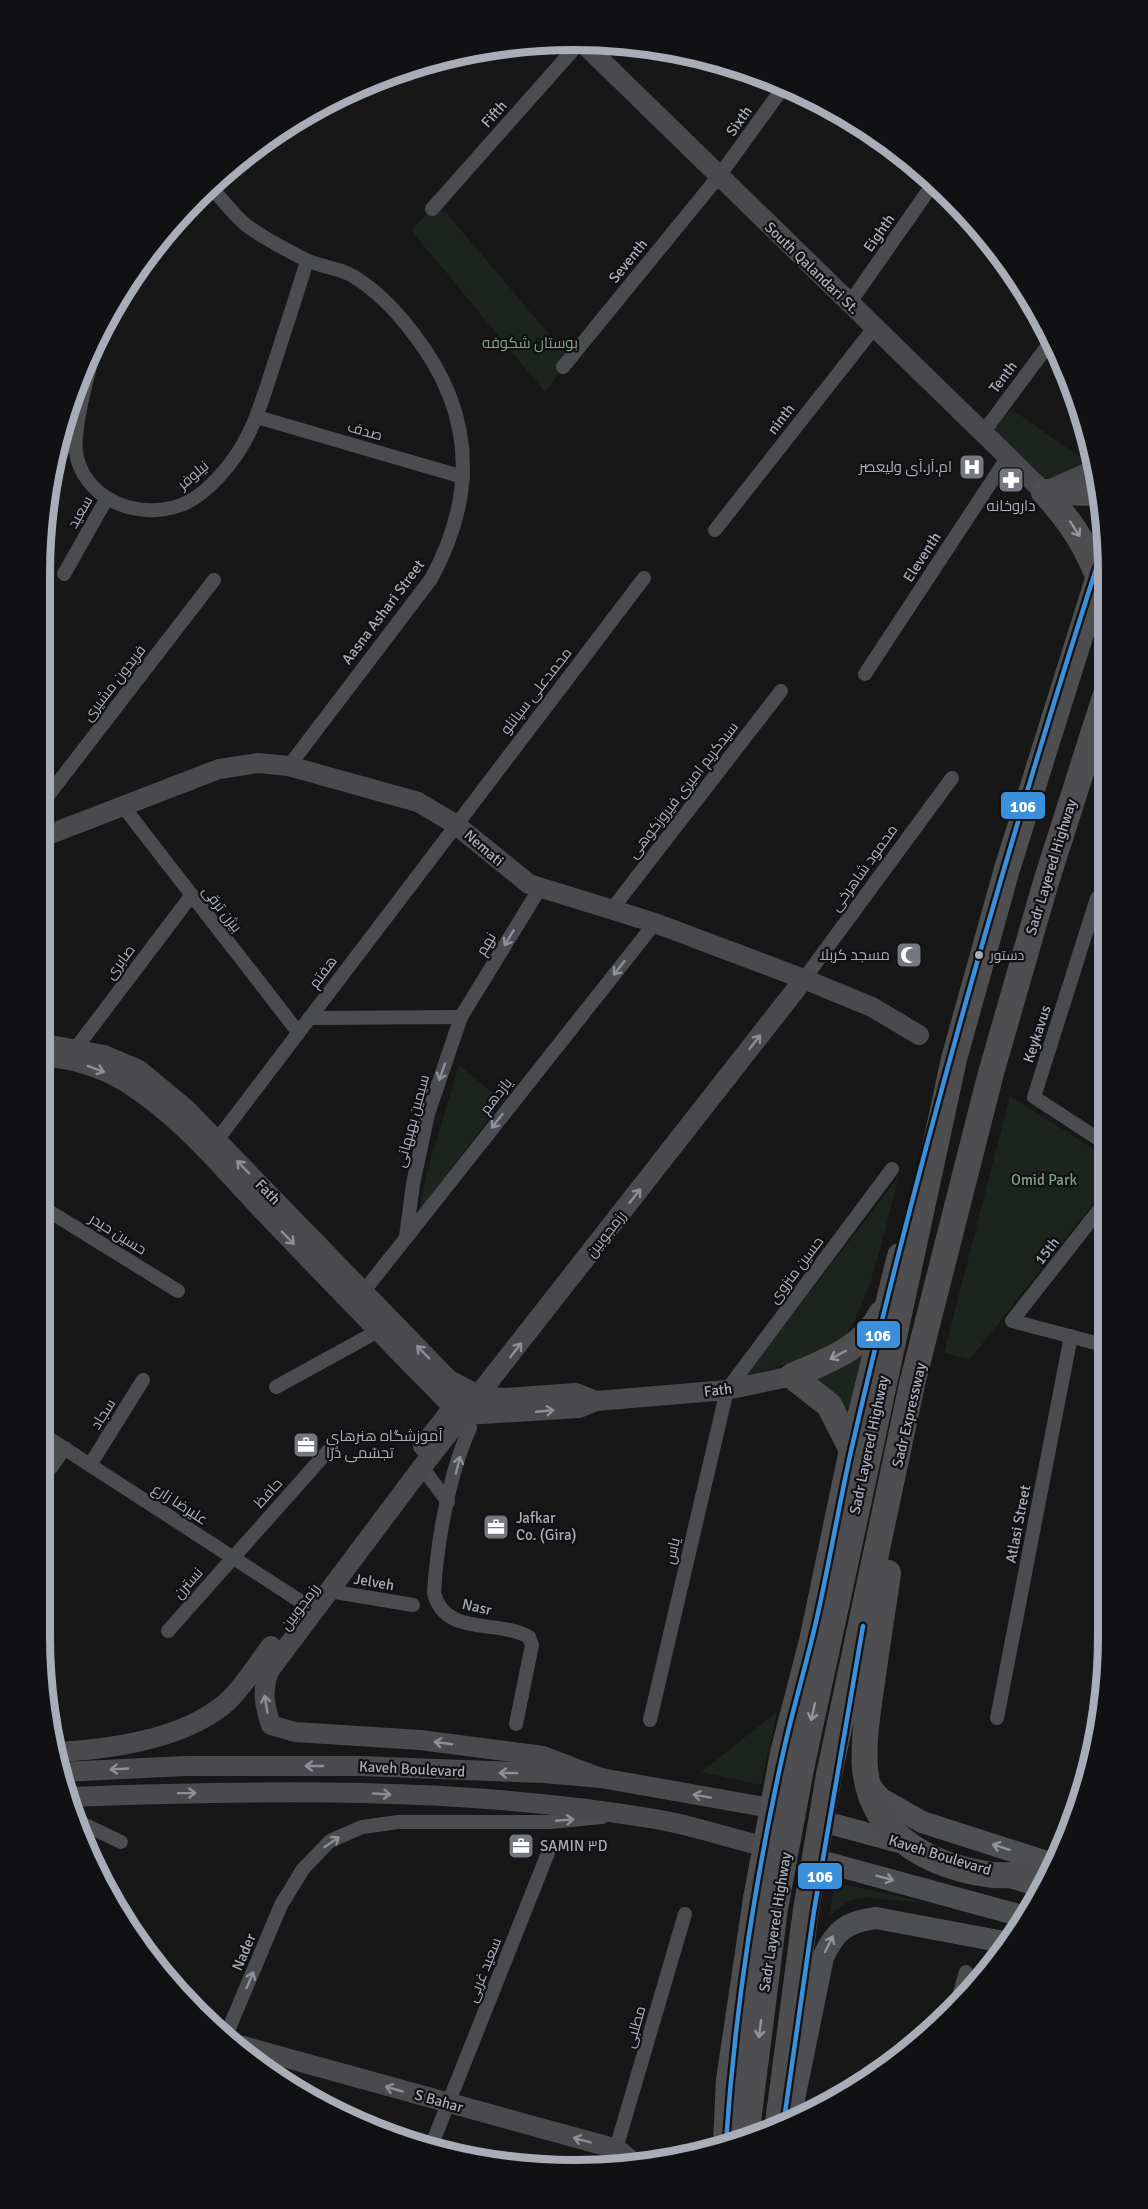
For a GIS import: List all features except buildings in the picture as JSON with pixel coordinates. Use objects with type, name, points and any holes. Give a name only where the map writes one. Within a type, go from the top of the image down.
[{"type":"highway","points":[[1044,492],[1092,493]]},
{"type":"highway","points":[[1044,492],[1066,515],[1098,561]]},
{"type":"highway","points":[[726,2137],[729,2080],[756,1899],[783,1754],[812,1641],[852,1450],[950,1058],[1098,571]]},
{"type":"highway","name":"Sadr Layered Highway","points":[[747,2131],[775,1908],[802,1764],[954,1059],[1007,869],[1098,571]]},
{"type":"highway","name":"Sadr Layered Highway","points":[[779,2118],[806,1910],[829,1775],[912,1384],[994,1062],[1046,882],[1098,719]]},
{"type":"highway","name":"Sadr Expressway","points":[[785,2115],[814,1911],[856,1656],[915,1385],[996,1075],[1050,883],[1098,740]]},
{"type":"highway","points":[[852,1450],[829,1405],[792,1376],[857,1344],[875,1325],[889,1298]]},
{"type":"highway","points":[[912,1384],[866,1725],[865,1768],[869,1788],[881,1815],[894,1834],[925,1857],[988,1875],[1042,1871]]},
{"type":"main road","points":[[856,1656],[861,1761],[866,1780],[880,1798],[922,1822],[1046,1862]]},
{"type":"main road","name":"Kaveh Boulevard","points":[[836,1825],[1035,1885]]},
{"type":"main road","points":[[828,1863],[1017,1915]]},
{"type":"main road","points":[[791,2112],[823,1957],[834,1935],[855,1921],[876,1917],[999,1941]]},
{"type":"street","name":"Fifth","points":[[432,209],[573,50]]},
{"type":"street","name":"South Qalandari St.","points":[[591,50],[1044,492]]},
{"type":"street","name":"Sixth","points":[[719,176],[780,92]]},
{"type":"street","name":"Seventh","points":[[563,367],[719,176]]},
{"type":"street","name":"Eighth","points":[[849,304],[930,189]]},
{"type":"street","name":"Aasna Ashari Street","points":[[216,191],[246,225],[307,261],[352,276],[371,290],[403,320],[427,351],[445,382],[459,421],[463,477],[459,514],[448,548],[431,579],[289,766]]},
{"type":"street","name":"نیلوفر","points":[[91,369],[77,432],[77,457],[87,480],[107,498],[129,509],[159,511],[183,505],[205,490],[228,466],[240,450],[257,417],[307,261]]},
{"type":"street","name":"ninth","points":[[715,530],[874,328]]},
{"type":"street","name":"Tenth","points":[[982,434],[1047,347]]},
{"type":"street","name":"صدف","points":[[257,417],[463,477]]},
{"type":"street","name":"Eleventh","points":[[865,674],[1007,458]]},
{"type":"street","points":[[1044,492],[1088,472]]},
{"type":"street","name":"سعید","points":[[64,574],[107,498]]},
{"type":"street","name":"محمدعلی سپانلو","points":[[455,824],[644,578]]},
{"type":"street","name":"فریدون مشیری","points":[[50,793],[214,580]]},
{"type":"street","name":"سیدکریم امیری فیروزکوهی","points":[[612,909],[781,691]]},
{"type":"street","name":"Nemati","points":[[50,834],[219,769],[258,764],[289,766],[418,802],[455,824],[520,879],[540,888],[655,922],[804,979],[872,1007],[919,1035]]},
{"type":"street","name":"محمود شاهرخی","points":[[804,979],[952,778]]},
{"type":"street","name":"بیژن ترقی","points":[[122,805],[298,1032]]},
{"type":"street","name":"هفتم","points":[[212,1146],[455,824]]},
{"type":"street","name":"نهم","points":[[461,1017],[540,888]]},
{"type":"street","name":"صابری","points":[[71,1054],[191,896]]},
{"type":"street","name":"Keykavus","points":[[1097,898],[1034,1097],[1098,1139]]},
{"type":"street","name":"یازدهم","points":[[358,1298],[655,922]]},
{"type":"street","name":"رزمجوبین","points":[[63,1752],[101,1749],[155,1737],[197,1721],[228,1701],[309,1606],[463,1417],[473,1394],[804,979]]},
{"type":"street","points":[[309,1017],[461,1017]]},
{"type":"street","name":"سیمین بهبهانی","points":[[406,1237],[413,1184],[428,1114],[461,1017]]},
{"type":"street","name":"Fath","points":[[50,1047],[71,1054],[130,1084],[212,1146],[358,1298],[449,1380],[473,1394]]},
{"type":"street","name":"Fath","points":[[50,1056],[71,1054]]},
{"type":"street","name":"حسین منزوی","points":[[727,1390],[892,1169]]},
{"type":"street","name":"حسین حیدر","points":[[50,1211],[178,1291]]},
{"type":"street","name":"15th","points":[[1071,1336],[1012,1321],[1098,1211]]},
{"type":"street","name":"Fath","points":[[358,1298],[378,1331],[463,1417],[579,1408],[596,1401],[727,1390],[792,1376]]},
{"type":"street","points":[[276,1387],[378,1331]]},
{"type":"street","points":[[1071,1336],[1098,1344]]},
{"type":"street","name":"Atlasi Street","points":[[997,1718],[1071,1336]]},
{"type":"street","name":"سجاد","points":[[90,1465],[143,1380]]},
{"type":"street","name":"یاس","points":[[650,1720],[727,1390]]},
{"type":"street","points":[[473,1394],[506,1398],[576,1393],[596,1401]]},
{"type":"street","name":"رزمجوبین","points":[[463,1417],[422,1467],[329,1591],[309,1606],[290,1641],[269,1671],[264,1687],[265,1707],[271,1725],[295,1732],[420,1740],[543,1756],[602,1778]]},
{"type":"street","name":"Nasr","points":[[463,1417],[462,1445],[448,1502],[434,1593],[437,1605],[442,1612],[454,1619],[530,1637],[532,1645],[516,1724]]},
{"type":"street","name":"علیرضا زارع","points":[[50,1439],[309,1606]]},
{"type":"street","points":[[50,1468],[64,1448]]},
{"type":"street","name":"حافظ","points":[[233,1558],[328,1451]]},
{"type":"street","points":[[422,1467],[448,1502]]},
{"type":"street","name":"نسترن","points":[[168,1631],[233,1558]]},
{"type":"street","name":"Jelveh","points":[[329,1591],[413,1605]]},
{"type":"street","name":"Kaveh Boulevard","points":[[67,1772],[185,1766],[360,1766],[602,1778],[759,1806]]},
{"type":"street","name":"Kaveh Boulevard","points":[[75,1797],[184,1792],[360,1792],[531,1802],[657,1819],[752,1843]]},
{"type":"street","name":"Nader","points":[[229,2030],[281,1905],[303,1869],[330,1841],[362,1827],[398,1822],[550,1822],[626,1815]]},
{"type":"street","points":[[85,1825],[121,1842]]},
{"type":"street","name":"سعید غربی","points":[[433,2141],[550,1848]]},
{"type":"street","name":"مطلبی","points":[[614,2157],[685,1914]]},
{"type":"street","points":[[961,1989],[966,1972]]},
{"type":"street","name":"S Bahar","points":[[252,2048],[617,2149],[626,2156]]},
{"type":"street","points":[[722,2138],[729,2080]]},
{"type":"green space","name":"بوستان شکوفه","points":[[438,203],[570,359],[545,392],[411,230]]},
{"type":"green space","points":[[1011,409],[1086,461],[1048,480],[992,430]]},
{"type":"green space","points":[[459,1065],[502,1101],[419,1211],[426,1175]]},
{"type":"green space","name":"Omid Park","points":[[1010,1096],[1098,1152],[1098,1197],[970,1359],[944,1353]]},
{"type":"green space","points":[[898,1178],[867,1291],[849,1331],[839,1341],[817,1353],[744,1377]]},
{"type":"green space","points":[[867,1350],[856,1432],[805,1377]]},
{"type":"green space","points":[[777,1712],[761,1785],[701,1772]]},
{"type":"green space","points":[[835,1882],[927,1903],[865,1898],[850,1900],[829,1916]]},
{"type":"transit line","name":"106","points":[[726,2137],[741,1994],[764,1847],[784,1749],[818,1613],[851,1451],[878,1336],[936,1108],[1000,882],[1098,564]]},
{"type":"transit line","name":"106","points":[[785,2115],[814,1911],[863,1626]]},
{"type":"place","name":"ام.آر.آی ولیعصر","points":[[972,467]]},
{"type":"place","name":"داروخانه","points":[[1011,480]]},
{"type":"place","name":"مسجد کربلا","points":[[909,955]]},
{"type":"place","name":"دستور","points":[[979,955]]},
{"type":"place","name":"آموزشگاه هنرهای تجسّمی دُرّا","points":[[306,1445]]},
{"type":"place","name":"Jafkar Co. (Gira)","points":[[496,1527]]},
{"type":"place","name":"SAMIN ۳D","points":[[521,1846]]}]
